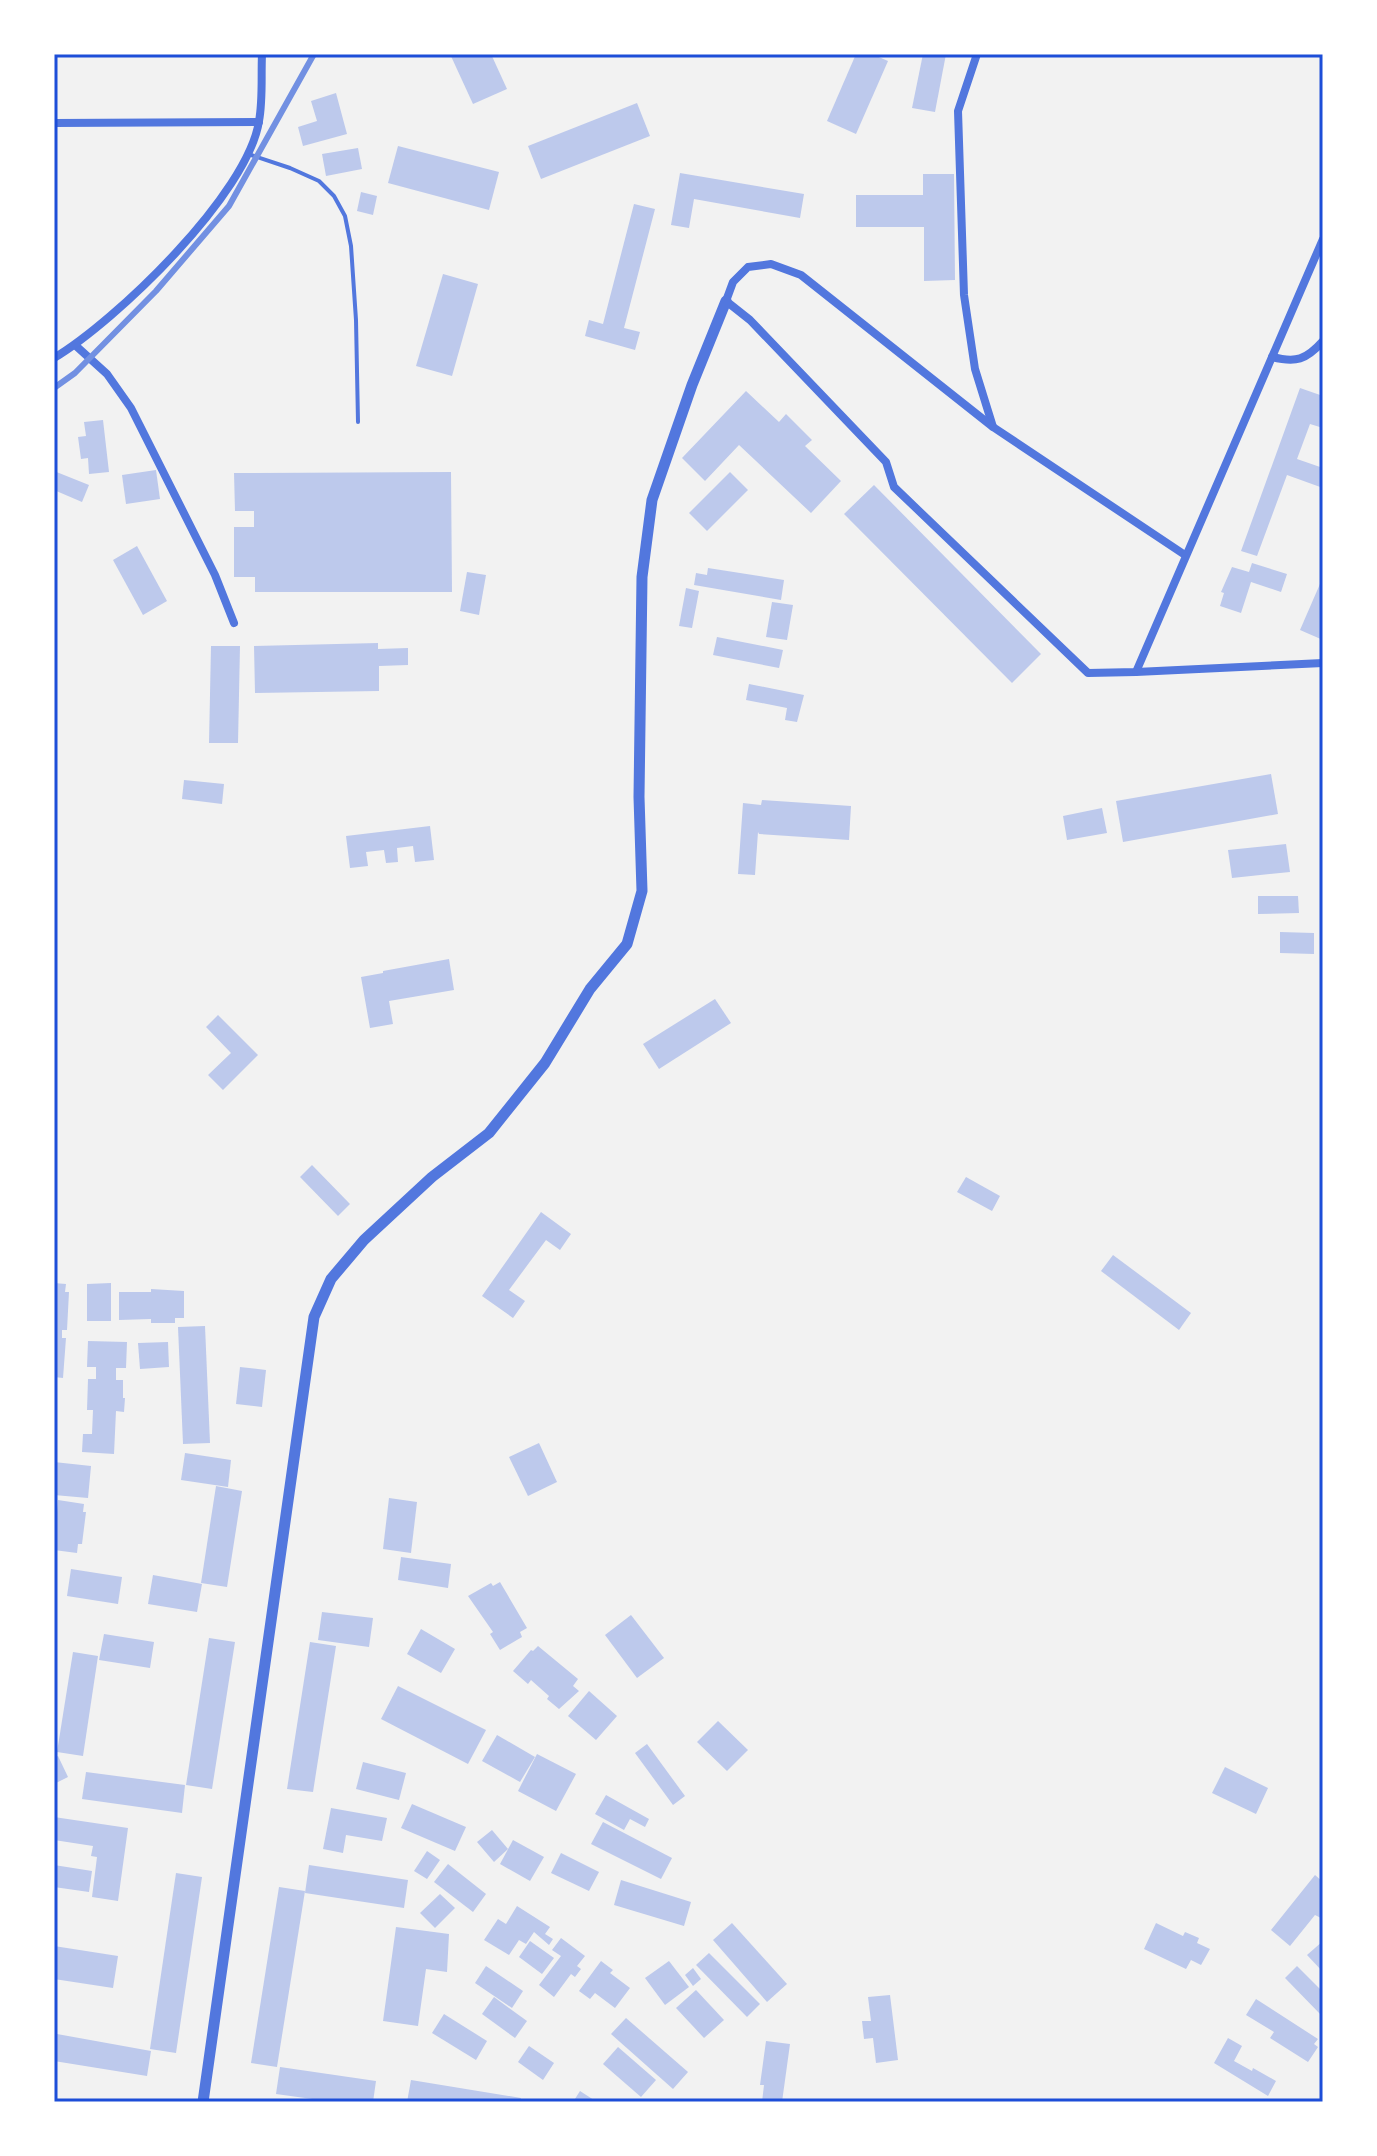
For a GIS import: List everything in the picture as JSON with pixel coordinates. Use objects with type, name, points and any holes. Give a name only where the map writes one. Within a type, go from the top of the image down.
[{"type":"street","points":[[54,358],[75,345],[135,294],[168,261],[230,184],[248,154],[259,122],[262,54]]},
{"type":"street","points":[[977,54],[958,111],[964,295],[975,369],[993,427]]},
{"type":"street","points":[[54,123],[259,122]]},
{"type":"street","points":[[1136,672],[1323,239]]},
{"type":"street","points":[[203,2102],[314,1317],[331,1279],[364,1240],[432,1177],[489,1133],[545,1063],[590,989],[627,944],[642,891],[639,797],[642,577],[652,500],[692,385],[733,282],[748,267],[771,264],[801,275],[993,427],[1185,555]]},
{"type":"street","points":[[726,301],[750,320],[886,462],[894,487],[1088,673],[1323,663]]},
{"type":"street","points":[[1272,357],[1292,362],[1312,353],[1323,341]]},
{"type":"street","points":[[75,345],[107,374],[131,408],[215,575],[234,623]]},
{"type":"lane","points":[[248,154],[319,181],[334,196],[345,216],[351,246],[356,320],[358,422]]},
{"type":"building","points":[[450,54],[491,54],[507,89],[473,104]]},
{"type":"building","points":[[856,54],[872,54],[888,61],[856,134],[827,121]]},
{"type":"building","points":[[923,54],[946,54],[935,112],[912,108]]},
{"type":"building","points":[[336,93],[347,134],[303,146],[298,127],[317,121],[311,101]]},
{"type":"building","points":[[637,103],[650,136],[541,179],[528,146]]},
{"type":"building","points":[[398,146],[499,172],[489,210],[388,183]]},
{"type":"building","points":[[358,148],[362,169],[326,176],[322,154]]},
{"type":"building","points":[[680,173],[804,194],[800,218],[694,199],[689,228],[671,225]]},
{"type":"building","points":[[923,174],[954,174],[955,280],[924,281],[924,227],[856,227],[856,195],[923,195]]},
{"type":"building","points":[[361,192],[377,196],[373,215],[357,211]]},
{"type":"building","points":[[634,204],[655,209],[624,328],[640,332],[635,350],[585,336],[589,320],[603,324]]},
{"type":"building","points":[[443,274],[478,284],[452,376],[416,366]]},
{"type":"building","points":[[1300,388],[1323,396],[1323,428],[1310,424],[1297,459],[1323,468],[1323,488],[1287,475],[1257,556],[1241,551]]},
{"type":"building","points":[[746,391],[779,422],[786,414],[812,440],[805,446],[841,481],[811,513],[739,445],[705,481],[682,458]]},
{"type":"building","points":[[103,420],[109,472],[89,474],[88,458],[81,459],[78,437],[86,436],[84,422]]},
{"type":"building","points":[[156,470],[160,499],[126,504],[122,475]]},
{"type":"building","points":[[54,471],[89,485],[82,502],[54,490]]},
{"type":"building","points":[[451,472],[452,592],[255,592],[255,577],[234,577],[234,527],[254,527],[254,511],[235,511],[234,473]]},
{"type":"building","points":[[730,472],[748,490],[707,531],[689,513]]},
{"type":"building","points":[[874,485],[1041,654],[1012,683],[844,514]]},
{"type":"building","points":[[137,546],[167,601],[143,615],[113,560]]},
{"type":"building","points":[[1252,563],[1287,574],[1281,592],[1251,582],[1241,613],[1220,606],[1224,593],[1221,592],[1232,567],[1249,572]]},
{"type":"building","points":[[708,568],[784,580],[781,600],[694,585],[696,573],[707,575]]},
{"type":"building","points":[[467,572],[486,575],[479,615],[460,611]]},
{"type":"building","points":[[1323,577],[1323,640],[1300,630]]},
{"type":"building","points":[[686,588],[699,591],[692,628],[679,626]]},
{"type":"building","points":[[772,602],[793,605],[787,640],[766,637]]},
{"type":"building","points":[[717,637],[783,650],[779,668],[713,655]]},
{"type":"building","points":[[378,643],[378,649],[408,648],[408,665],[379,666],[379,691],[255,693],[254,646]]},
{"type":"building","points":[[211,646],[240,646],[238,743],[209,743]]},
{"type":"building","points":[[749,684],[804,695],[797,722],[785,720],[787,708],[746,700]]},
{"type":"building","points":[[1271,774],[1278,814],[1123,842],[1116,801]]},
{"type":"building","points":[[184,780],[224,784],[222,804],[182,799]]},
{"type":"building","points":[[762,800],[851,806],[849,840],[758,832],[755,875],[738,874],[743,803],[761,805]]},
{"type":"building","points":[[1102,808],[1107,833],[1067,840],[1063,816]]},
{"type":"building","points":[[430,826],[434,860],[415,862],[413,846],[397,848],[398,862],[386,863],[384,850],[366,852],[368,866],[350,868],[346,836]]},
{"type":"building","points":[[1286,844],[1290,872],[1232,878],[1228,850]]},
{"type":"building","points":[[1258,896],[1298,896],[1299,913],[1258,914]]},
{"type":"building","points":[[1280,932],[1314,933],[1314,954],[1280,953]]},
{"type":"building","points":[[449,959],[454,990],[389,1001],[393,1024],[370,1028],[361,977]]},
{"type":"building","points":[[715,999],[731,1023],[659,1069],[643,1044]]},
{"type":"building","points":[[218,1015],[258,1055],[223,1090],[208,1075],[231,1053],[206,1027]]},
{"type":"building","points":[[312,1165],[350,1204],[338,1216],[300,1177]]},
{"type":"building","points":[[966,1177],[1000,1196],[992,1211],[957,1192]]},
{"type":"building","points":[[541,1212],[571,1234],[560,1250],[546,1240],[509,1290],[525,1301],[513,1318],[482,1296]]},
{"type":"building","points":[[1113,1255],[1191,1313],[1179,1330],[1101,1271]]},
{"type":"building","points":[[54,1283],[66,1284],[65,1292],[69,1292],[67,1330],[62,1330],[62,1338],[66,1338],[63,1378],[54,1377]]},
{"type":"building","points":[[111,1283],[111,1321],[87,1321],[87,1284]]},
{"type":"building","points":[[151,1289],[184,1291],[184,1318],[175,1318],[175,1323],[151,1323],[151,1319],[119,1320],[119,1292],[151,1292]]},
{"type":"building","points":[[205,1326],[210,1443],[183,1444],[178,1327]]},
{"type":"building","points":[[88,1341],[127,1342],[126,1368],[116,1368],[116,1380],[123,1380],[125,1398],[124,1412],[116,1411],[114,1454],[82,1452],[83,1434],[92,1434],[93,1410],[87,1410],[88,1379],[96,1379],[96,1367],[87,1367]]},
{"type":"building","points":[[168,1342],[169,1367],[140,1369],[138,1343]]},
{"type":"building","points":[[240,1367],[266,1370],[262,1407],[236,1404]]},
{"type":"building","points":[[539,1443],[557,1482],[528,1496],[509,1457]]},
{"type":"building","points":[[185,1453],[231,1460],[228,1487],[181,1480]]},
{"type":"building","points":[[54,1462],[91,1466],[88,1498],[54,1495]]},
{"type":"building","points":[[216,1486],[242,1491],[227,1587],[201,1583]]},
{"type":"building","points":[[389,1498],[417,1502],[411,1553],[383,1549]]},
{"type":"building","points":[[58,1500],[84,1504],[82,1544],[78,1544],[77,1553],[54,1550]]},
{"type":"building","points":[[401,1557],[451,1564],[448,1588],[398,1580]]},
{"type":"building","points":[[71,1569],[122,1577],[118,1604],[67,1596]]},
{"type":"building","points":[[153,1575],[202,1584],[197,1612],[148,1604]]},
{"type":"building","points":[[500,1582],[527,1628],[520,1632],[522,1637],[500,1650],[490,1634],[493,1632],[468,1596],[491,1583],[493,1586]]},
{"type":"building","points":[[322,1612],[373,1618],[369,1647],[318,1640]]},
{"type":"building","points":[[631,1615],[664,1658],[637,1678],[605,1635]]},
{"type":"building","points":[[421,1629],[455,1649],[441,1673],[407,1654]]},
{"type":"building","points":[[104,1634],[154,1642],[150,1668],[99,1660]]},
{"type":"building","points":[[209,1638],[235,1642],[212,1789],[186,1785]]},
{"type":"building","points":[[310,1642],[336,1646],[313,1792],[287,1789]]},
{"type":"building","points":[[538,1646],[578,1679],[573,1686],[579,1691],[559,1709],[531,1680],[528,1684],[513,1671]]},
{"type":"building","points":[[73,1652],[98,1656],[83,1756],[57,1752]]},
{"type":"building","points":[[398,1686],[486,1730],[468,1764],[381,1719]]},
{"type":"building","points":[[589,1691],[617,1716],[596,1740],[568,1716]]},
{"type":"building","points":[[718,1721],[748,1750],[727,1771],[697,1742]]},
{"type":"building","points":[[497,1735],[535,1757],[520,1782],[482,1761]]},
{"type":"building","points":[[647,1744],[685,1796],[673,1805],[635,1753]]},
{"type":"building","points":[[537,1754],[576,1774],[556,1811],[518,1791]]},
{"type":"building","points":[[58,1756],[68,1777],[54,1784],[54,1758]]},
{"type":"building","points":[[363,1762],[406,1773],[399,1800],[356,1789]]},
{"type":"building","points":[[1225,1767],[1268,1788],[1256,1814],[1212,1793]]},
{"type":"building","points":[[86,1772],[185,1785],[182,1813],[82,1799]]},
{"type":"building","points":[[606,1795],[649,1819],[645,1827],[630,1819],[624,1830],[595,1814]]},
{"type":"building","points":[[412,1804],[466,1827],[455,1851],[401,1828]]},
{"type":"building","points":[[331,1808],[387,1818],[382,1841],[346,1835],[343,1853],[323,1849]]},
{"type":"building","points":[[54,1817],[128,1828],[118,1901],[92,1897],[97,1857],[91,1856],[93,1846],[54,1840]]},
{"type":"building","points":[[603,1822],[672,1858],[661,1879],[591,1844]]},
{"type":"building","points":[[492,1830],[508,1849],[494,1862],[477,1842]]},
{"type":"building","points":[[513,1840],[544,1857],[530,1881],[500,1864]]},
{"type":"building","points":[[427,1851],[440,1860],[427,1879],[414,1871]]},
{"type":"building","points":[[561,1853],[599,1872],[589,1891],[551,1873]]},
{"type":"building","points":[[448,1864],[486,1894],[473,1912],[434,1882]]},
{"type":"building","points":[[54,1865],[92,1871],[89,1892],[54,1887]]},
{"type":"building","points":[[309,1865],[408,1880],[404,1908],[305,1893]]},
{"type":"building","points":[[176,1873],[202,1877],[176,2053],[150,2049]]},
{"type":"building","points":[[1315,1875],[1323,1882],[1323,1919],[1315,1915],[1290,1946],[1271,1930]]},
{"type":"building","points":[[621,1880],[691,1902],[684,1926],[614,1905]]},
{"type":"building","points":[[279,1887],[305,1891],[277,2067],[251,2063]]},
{"type":"building","points":[[440,1894],[455,1908],[435,1928],[420,1913]]},
{"type":"building","points":[[517,1906],[550,1927],[545,1934],[553,1939],[549,1945],[534,1932],[526,1944],[519,1940],[509,1955],[484,1940],[498,1919],[506,1924]]},
{"type":"building","points":[[732,1923],[787,1984],[767,2002],[713,1940]]},
{"type":"building","points":[[1156,1923],[1183,1936],[1185,1932],[1199,1938],[1197,1943],[1210,1949],[1201,1965],[1191,1960],[1186,1969],[1144,1949]]},
{"type":"building","points":[[396,1927],[449,1934],[447,1972],[426,1969],[418,2026],[383,2021]]},
{"type":"building","points":[[561,1938],[585,1956],[577,1966],[581,1969],[575,1977],[571,1974],[554,1997],[539,1985],[561,1956],[552,1950]]},
{"type":"building","points":[[530,1941],[554,1958],[542,1974],[519,1957]]},
{"type":"building","points":[[1323,1941],[1323,1972],[1307,1955]]},
{"type":"building","points":[[54,1946],[118,1956],[113,1988],[54,1979]]},
{"type":"building","points":[[709,1953],[760,2004],[747,2017],[696,1965]]},
{"type":"building","points":[[601,1961],[613,1970],[610,1973],[630,1988],[615,2008],[595,1993],[590,1999],[579,1991]]},
{"type":"building","points":[[669,1961],[689,1987],[665,2005],[645,1978]]},
{"type":"building","points":[[486,1966],[523,1991],[512,2008],[475,1983]]},
{"type":"building","points":[[1297,1966],[1323,1992],[1323,2017],[1285,1978]]},
{"type":"building","points":[[693,1968],[701,1979],[693,1986],[685,1975]]},
{"type":"building","points":[[696,1990],[724,2020],[704,2038],[676,2008]]},
{"type":"building","points":[[890,1995],[898,2060],[876,2063],[873,2038],[864,2039],[862,2021],[871,2021],[868,1997]]},
{"type":"building","points":[[494,1997],[527,2021],[515,2038],[482,2014]]},
{"type":"building","points":[[1256,1999],[1318,2039],[1314,2044],[1318,2047],[1308,2062],[1270,2038],[1274,2032],[1246,2015]]},
{"type":"building","points":[[444,2014],[487,2041],[476,2060],[432,2033]]},
{"type":"building","points":[[626,2018],[688,2072],[673,2089],[611,2034]]},
{"type":"building","points":[[57,2034],[151,2051],[147,2076],[54,2061]]},
{"type":"building","points":[[1228,2038],[1242,2046],[1234,2061],[1276,2081],[1268,2096],[1214,2063]]},
{"type":"building","points":[[766,2041],[790,2044],[782,2102],[762,2102],[764,2085],[760,2085]]},
{"type":"building","points":[[529,2046],[554,2063],[543,2080],[518,2062]]},
{"type":"building","points":[[618,2047],[656,2080],[641,2097],[603,2064]]},
{"type":"building","points":[[280,2067],[376,2081],[373,2102],[334,2102],[276,2094]]},
{"type":"building","points":[[411,2080],[521,2098],[520,2102],[407,2102]]},
{"type":"building","points":[[580,2091],[597,2102],[573,2102]]},
{"type":"railway","points":[[54,388],[75,373],[156,291],[229,206],[314,54]]}]
